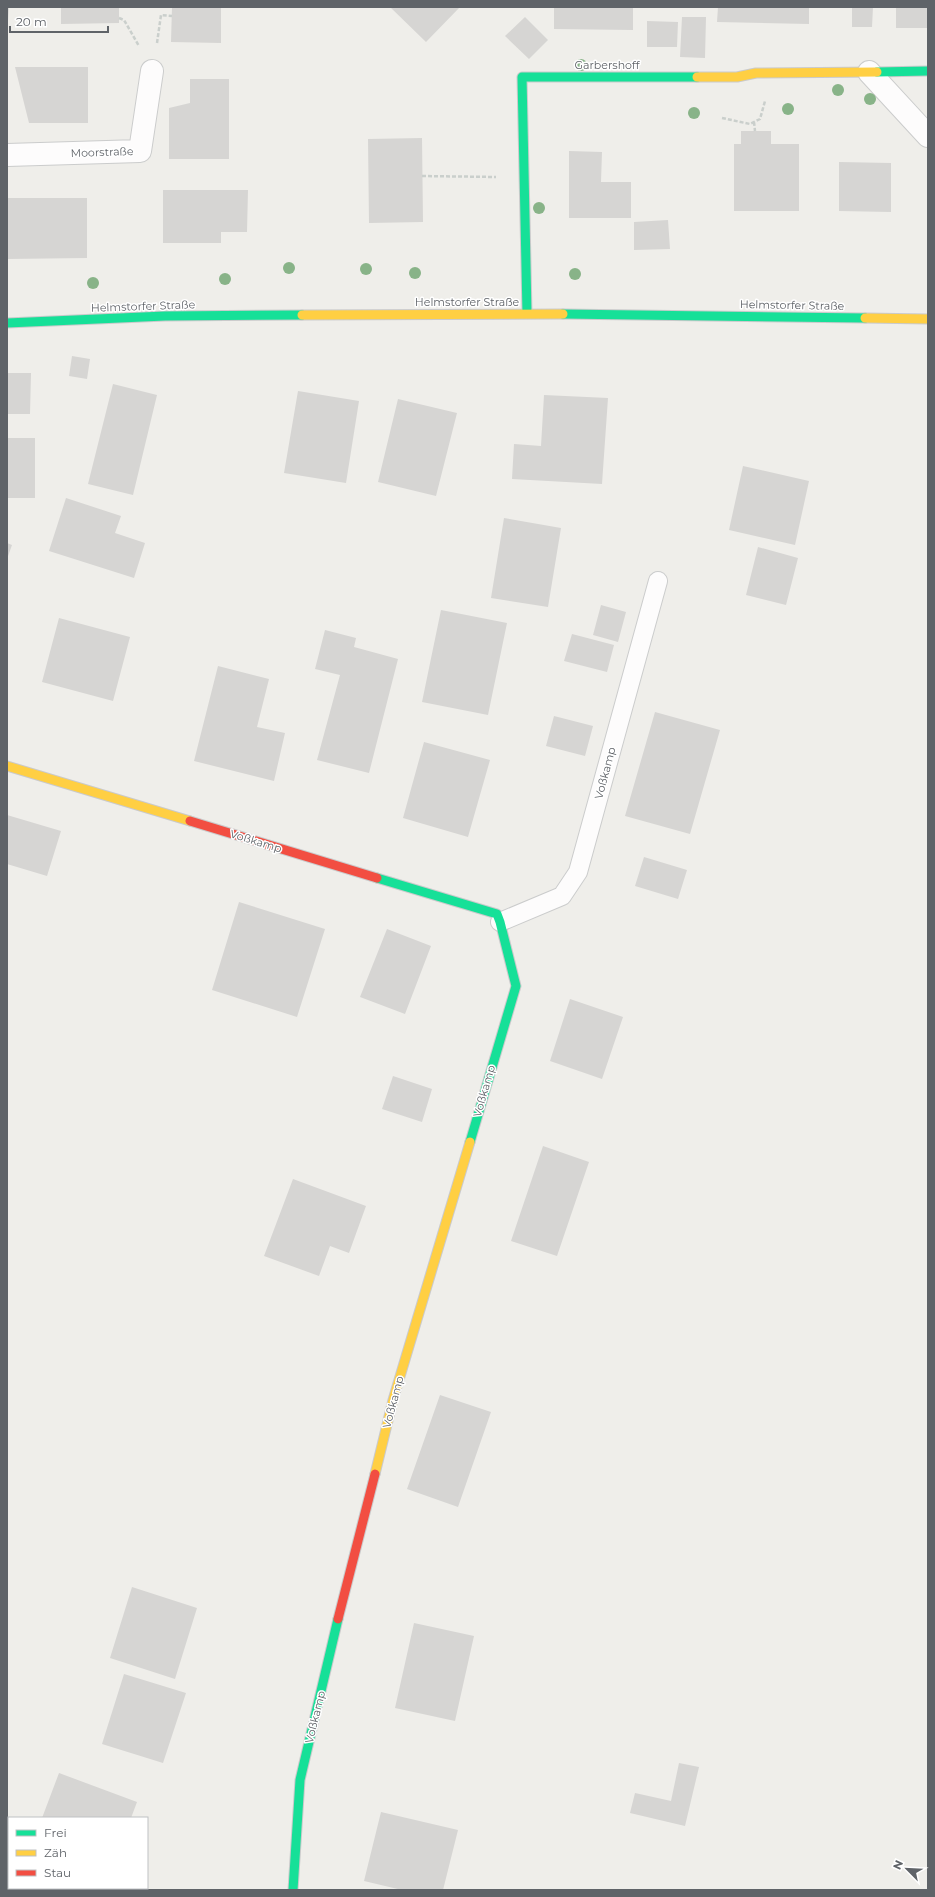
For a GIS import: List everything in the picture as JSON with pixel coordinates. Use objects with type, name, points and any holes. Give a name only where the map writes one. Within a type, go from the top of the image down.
[{"type":"street","name":"Garbershoff","points":[[527,313],[522,77],[737,77],[764,72],[928,71]]},
{"type":"street","name":"Moorstraße","points":[[7,155],[140,151],[152,72]]},
{"type":"street","points":[[869,72],[928,136]]},
{"type":"street","name":"Helmstorfer Straße","points":[[7,323],[165,316],[527,313],[928,318]]},
{"type":"street","name":"Voßkamp","points":[[7,766],[497,914],[500,922],[516,986],[393,1400],[307,1746],[300,1780],[293,1890]]},
{"type":"lane","name":"Voßkamp","points":[[500,922],[562,896],[578,872],[658,581]]},
{"type":"path","points":[[152,72],[161,15],[172,16]]},
{"type":"path","points":[[119,18],[124,20],[152,72]]},
{"type":"path","points":[[722,118],[750,124],[760,119],[764,109],[766,87],[764,72]]},
{"type":"path","points":[[754,122],[754,131]]},
{"type":"path","points":[[422,176],[523,177]]},
{"type":"building","points":[[7,7],[9,7],[8,21],[7,21]]},
{"type":"building","points":[[61,7],[119,7],[119,23],[61,24]]},
{"type":"building","points":[[172,7],[221,7],[221,43],[171,42]]},
{"type":"building","points":[[390,7],[460,7],[426,42]]},
{"type":"building","points":[[554,7],[633,7],[633,30],[554,29]]},
{"type":"building","points":[[718,7],[809,7],[809,24],[717,22]]},
{"type":"building","points":[[852,7],[873,7],[872,27],[852,27]]},
{"type":"building","points":[[896,7],[928,7],[928,28],[896,28]]},
{"type":"building","points":[[525,17],[548,40],[529,59],[505,36]]},
{"type":"building","points":[[682,17],[706,17],[705,58],[680,57]]},
{"type":"building","points":[[647,21],[678,22],[677,47],[647,47]]},
{"type":"building","points":[[15,67],[88,67],[88,123],[29,123]]},
{"type":"building","points":[[190,79],[229,79],[229,159],[169,159],[169,108],[190,103]]},
{"type":"building","points":[[741,131],[771,131],[771,144],[799,144],[799,211],[734,211],[734,144],[741,144]]},
{"type":"building","points":[[422,138],[423,222],[369,223],[368,139]]},
{"type":"building","points":[[569,151],[602,152],[601,182],[631,182],[631,218],[569,218]]},
{"type":"building","points":[[839,162],[891,163],[891,212],[839,211]]},
{"type":"building","points":[[163,190],[248,190],[247,232],[221,232],[221,243],[163,243]]},
{"type":"building","points":[[7,198],[87,198],[87,258],[7,259]]},
{"type":"building","points":[[668,220],[670,249],[634,250],[634,222]]},
{"type":"building","points":[[72,356],[90,359],[87,379],[69,376]]},
{"type":"building","points":[[7,373],[31,373],[30,414],[7,414]]},
{"type":"building","points":[[113,384],[157,395],[133,495],[88,484]]},
{"type":"building","points":[[298,391],[359,401],[346,483],[284,473]]},
{"type":"building","points":[[544,395],[608,398],[602,484],[512,479],[514,444],[541,446]]},
{"type":"building","points":[[398,399],[457,413],[436,496],[378,482]]},
{"type":"building","points":[[7,438],[35,438],[35,498],[7,498]]},
{"type":"building","points":[[743,466],[809,481],[795,545],[729,530]]},
{"type":"building","points":[[66,498],[121,516],[115,533],[145,543],[134,578],[49,551]]},
{"type":"building","points":[[504,518],[561,528],[548,607],[491,598]]},
{"type":"building","points":[[7,543],[12,545],[7,559]]},
{"type":"building","points":[[758,547],[798,558],[786,605],[746,595]]},
{"type":"building","points":[[601,605],[626,612],[618,642],[593,635]]},
{"type":"building","points":[[441,610],[507,623],[488,715],[422,702]]},
{"type":"building","points":[[59,618],[130,637],[113,701],[42,682]]},
{"type":"building","points":[[325,630],[356,638],[354,647],[398,659],[369,773],[317,760],[340,675],[315,669]]},
{"type":"building","points":[[572,634],[614,645],[607,672],[564,661]]},
{"type":"building","points":[[218,666],[269,679],[257,727],[285,733],[274,781],[194,761]]},
{"type":"building","points":[[655,712],[720,730],[690,834],[625,816]]},
{"type":"building","points":[[554,716],[593,726],[585,756],[546,746]]},
{"type":"building","points":[[424,742],[490,760],[468,837],[403,818]]},
{"type":"building","points":[[7,815],[61,831],[47,876],[7,864]]},
{"type":"building","points":[[644,857],[687,870],[678,899],[635,886]]},
{"type":"building","points":[[239,902],[325,929],[297,1017],[212,990]]},
{"type":"building","points":[[387,929],[431,946],[405,1014],[360,997]]},
{"type":"building","points":[[570,999],[623,1017],[602,1079],[550,1061]]},
{"type":"building","points":[[393,1076],[432,1089],[422,1122],[382,1109]]},
{"type":"building","points":[[543,1146],[589,1162],[557,1256],[511,1241]]},
{"type":"building","points":[[293,1179],[366,1206],[349,1253],[330,1246],[319,1276],[264,1256]]},
{"type":"building","points":[[440,1395],[491,1412],[458,1507],[407,1489]]},
{"type":"building","points":[[132,1587],[197,1608],[175,1679],[110,1658]]},
{"type":"building","points":[[414,1623],[474,1636],[455,1721],[395,1708]]},
{"type":"building","points":[[124,1674],[186,1693],[163,1763],[102,1744]]},
{"type":"building","points":[[679,1763],[699,1767],[685,1826],[630,1813],[635,1793],[671,1801]]},
{"type":"building","points":[[59,1773],[137,1802],[131,1817],[42,1817]]},
{"type":"building","points":[[381,1812],[458,1830],[443,1890],[402,1890],[364,1881]]},
{"type":"traffic: fast","points":[[877,72],[928,71]]},
{"type":"traffic: fast","points":[[527,313],[522,77],[697,77]]},
{"type":"traffic: fast","points":[[563,314],[865,318]]},
{"type":"traffic: fast","points":[[7,323],[165,316],[302,315]]},
{"type":"traffic: fast","points":[[377,878],[497,914],[500,922],[516,986],[470,1142]]},
{"type":"traffic: fast","points":[[293,1890],[300,1780],[338,1619]]},
{"type":"traffic: slow","points":[[697,77],[737,77],[756,73],[877,72]]},
{"type":"traffic: slow","points":[[302,315],[563,314]]},
{"type":"traffic: slow","points":[[865,318],[928,319]]},
{"type":"traffic: slow","points":[[7,766],[190,821]]},
{"type":"traffic: slow","points":[[375,1474],[393,1400],[470,1142]]},
{"type":"traffic: jam","points":[[190,821],[377,878]]},
{"type":"traffic: jam","points":[[338,1619],[375,1474]]}]
